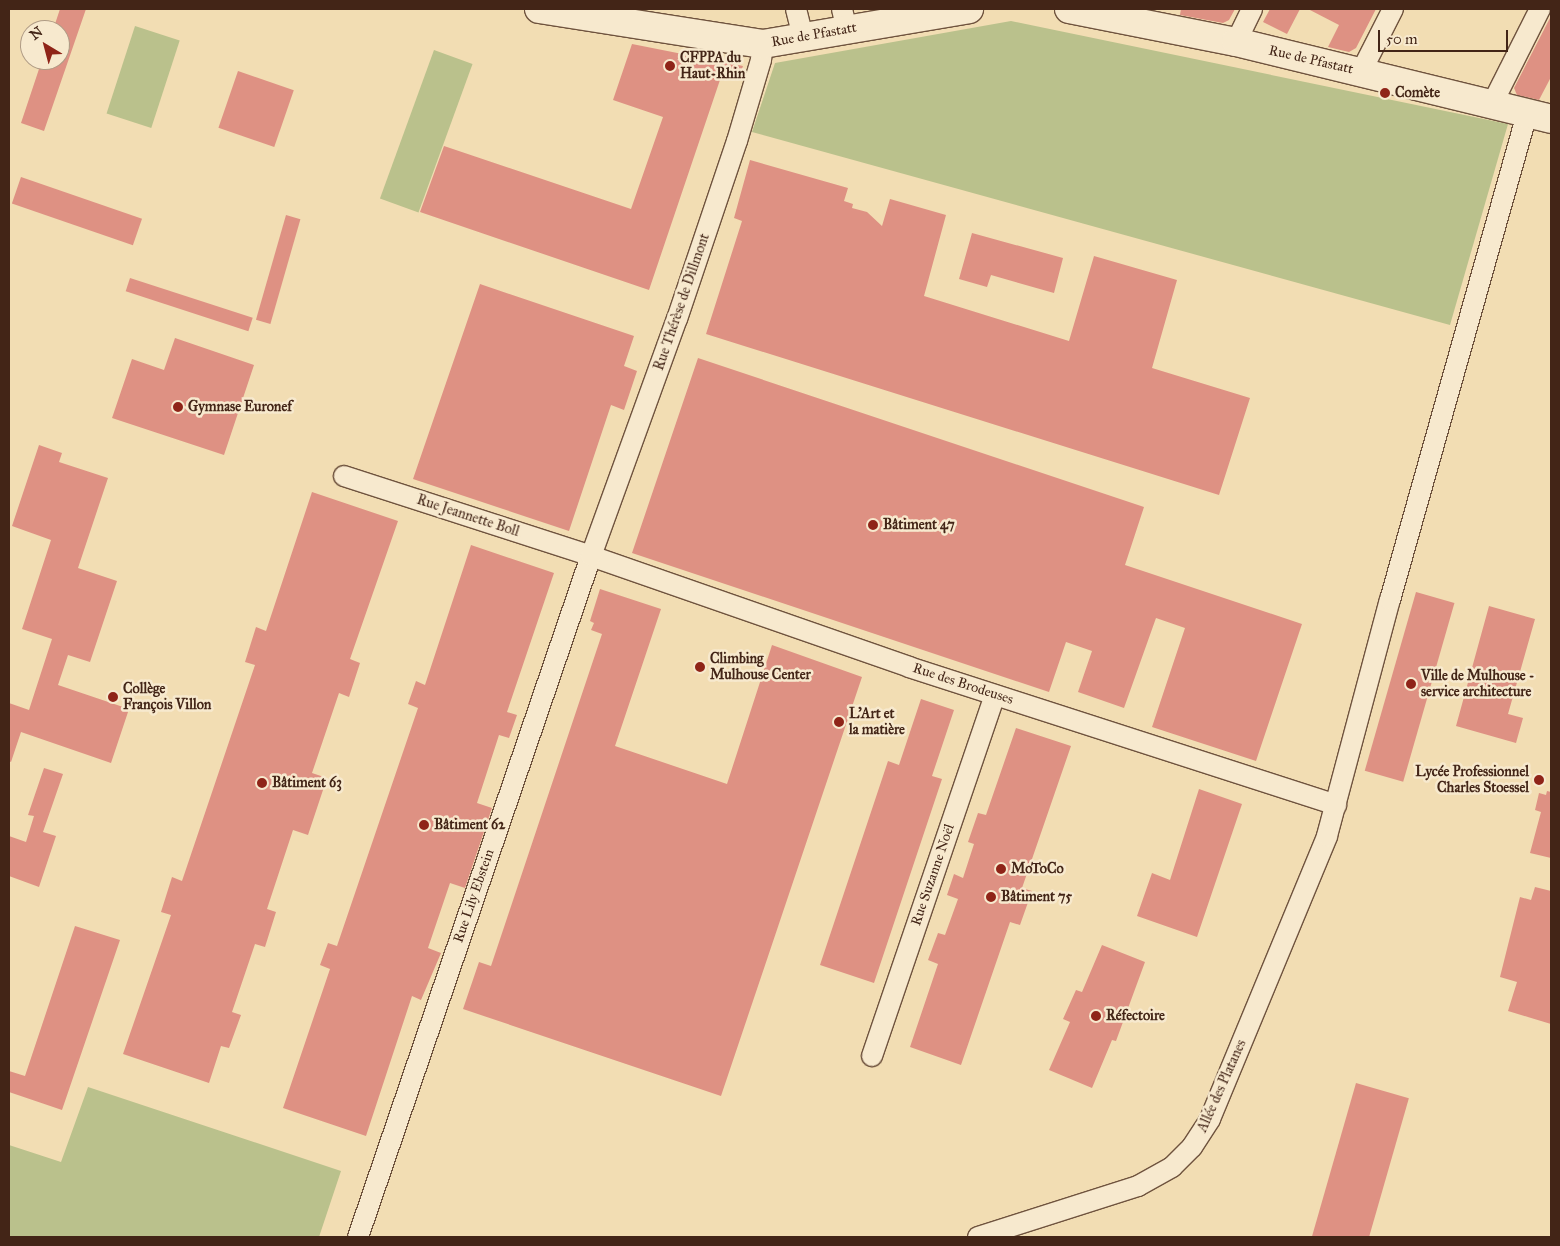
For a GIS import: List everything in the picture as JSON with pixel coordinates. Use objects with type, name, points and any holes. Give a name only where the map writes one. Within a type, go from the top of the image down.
[{"type":"street","name":"Rue de Pfastatt","points":[[539,9],[763,44],[803,37],[845,19],[969,9]]},
{"type":"street","points":[[796,9],[803,37]]},
{"type":"street","name":"Rue de Pfastatt","points":[[1069,9],[1105,12],[1236,42],[1539,117]]},
{"type":"street","points":[[1236,42],[1252,9]]},
{"type":"street","points":[[1361,72],[1393,9]]},
{"type":"street","points":[[1490,106],[1540,9]]},
{"type":"street","name":"Rue Thérèse de Dillmont","points":[[592,556],[737,141],[762,60],[763,44]]},
{"type":"street","name":"Allée des Platanes","points":[[978,1237],[1138,1186],[1172,1167],[1192,1147],[1214,1110],[1327,836],[1390,600],[1539,117]]},
{"type":"street","name":"Rue Jeannette Boll","points":[[344,476],[592,556]]},
{"type":"street","name":"Rue des Brodeuses","points":[[592,556],[995,695],[1336,805]]},
{"type":"street","name":"Rue Lily Ebstein","points":[[358,1237],[592,556]]},
{"type":"street","name":"Rue Suzanne Noël","points":[[872,1056],[995,695]]},
{"type":"green space","points":[[1011,21],[1508,124],[1450,325],[752,132],[775,63]]},
{"type":"green space","points":[[135,26],[180,41],[151,128],[107,113]]},
{"type":"green space","points":[[434,50],[473,64],[418,212],[380,198]]},
{"type":"green space","points":[[88,1087],[341,1171],[319,1237],[9,1237],[9,1145],[61,1162]]},
{"type":"building","points":[[60,9],[86,9],[70,55],[70,20],[56,20]]},
{"type":"building","points":[[1181,9],[1235,9],[1229,20],[1223,23],[1180,15]]},
{"type":"building","points":[[1270,9],[1300,9],[1287,34],[1263,22]]},
{"type":"building","points":[[1308,9],[1376,9],[1356,48],[1349,52],[1328,47],[1339,25]]},
{"type":"building","points":[[1551,16],[1551,77],[1539,100],[1517,95],[1514,88]]},
{"type":"building","points":[[632,44],[743,66],[738,79],[722,74],[649,290],[420,212],[444,146],[631,209],[663,117],[613,100]]},
{"type":"building","points":[[39,70],[65,70],[44,131],[21,123]]},
{"type":"building","points":[[238,71],[294,90],[274,147],[218,128]]},
{"type":"building","points":[[750,160],[848,188],[844,201],[853,204],[852,208],[867,212],[882,226],[890,199],[946,215],[924,296],[1069,341],[1094,256],[1177,280],[1152,368],[1250,398],[1219,495],[706,334],[742,221],[734,218]]},
{"type":"building","points":[[21,177],[142,219],[133,245],[12,203]]},
{"type":"building","points":[[286,215],[300,219],[270,324],[256,320]]},
{"type":"building","points":[[972,233],[1063,258],[1054,293],[991,275],[987,287],[959,279]]},
{"type":"building","points":[[130,278],[253,318],[248,331],[126,291]]},
{"type":"building","points":[[480,284],[634,336],[624,366],[637,371],[624,410],[611,405],[569,531],[413,479]]},
{"type":"building","name":"Gymnase Euronef","points":[[175,338],[254,365],[224,455],[112,418],[132,359],[164,370]]},
{"type":"building","name":"Bâtiment 47","points":[[698,358],[1144,507],[1125,565],[1302,624],[1256,761],[1152,727],[1185,628],[1156,618],[1124,708],[1078,692],[1092,651],[1066,642],[1049,692],[632,553]]},
{"type":"building","points":[[39,445],[62,453],[59,462],[108,478],[78,568],[117,581],[90,662],[68,655],[58,685],[129,709],[111,763],[21,732],[11,762],[9,761],[9,703],[29,710],[52,639],[22,629],[51,540],[12,526]]},
{"type":"building","name":"Bâtiment 63","points":[[312,492],[398,521],[350,659],[360,663],[349,697],[339,693],[312,773],[327,778],[308,835],[293,830],[267,909],[276,912],[265,947],[255,944],[232,1012],[241,1015],[229,1048],[221,1046],[209,1083],[123,1054],[171,915],[161,912],[172,877],[182,881],[255,665],[245,662],[256,627],[266,631]]},
{"type":"building","name":"Bâtiment 62","points":[[471,545],[554,573],[507,712],[517,715],[509,738],[499,735],[477,803],[492,808],[465,888],[450,883],[428,948],[441,953],[421,1000],[412,996],[366,1136],[283,1108],[330,969],[320,965],[328,943],[337,946],[418,708],[408,704],[416,681],[425,685]]},
{"type":"building","points":[[600,589],[661,609],[615,746],[727,784],[772,645],[862,677],[721,1096],[463,1009],[479,962],[491,966],[602,634],[591,630],[594,623],[590,621]]},
{"type":"building","name":"Ville de Mulhouse - service architecture","points":[[1416,592],[1454,603],[1403,782],[1365,771]]},
{"type":"building","points":[[1489,606],[1535,619],[1508,714],[1523,718],[1516,743],[1456,726]]},
{"type":"building","points":[[921,699],[954,710],[932,776],[942,779],[874,983],[820,965],[888,761],[899,765]]},
{"type":"building","name":"Bâtiment 75","points":[[1016,728],[1071,746],[1022,888],[1032,891],[1020,925],[1010,922],[961,1065],[910,1047],[938,964],[928,960],[938,933],[945,935],[958,899],[947,895],[954,874],[963,878],[974,844],[968,842],[978,813],[986,815]]},
{"type":"building","points":[[44,768],[63,774],[43,832],[56,836],[39,887],[9,876],[9,836],[26,842],[34,816],[28,815]]},
{"type":"building","points":[[1199,789],[1242,804],[1197,937],[1137,916],[1152,873],[1170,880]]},
{"type":"building","points":[[1547,791],[1551,792],[1551,858],[1530,853],[1541,812],[1535,810],[1539,793],[1546,795]]},
{"type":"building","points":[[1535,887],[1551,891],[1551,1024],[1508,1011],[1517,982],[1500,977],[1520,897],[1531,900]]},
{"type":"building","points":[[75,926],[120,940],[62,1110],[9,1092],[9,1071],[25,1076]]},
{"type":"building","name":"Réfectoire","points":[[1102,945],[1145,962],[1116,1041],[1112,1040],[1092,1088],[1049,1070],[1070,1022],[1063,1019],[1076,990],[1082,992]]},
{"type":"building","points":[[1356,1083],[1409,1098],[1369,1237],[1312,1237]]},
{"type":"place","name":"CFPPA du Haut-Rhin","points":[[670,66]]},
{"type":"place","name":"Comète","points":[[1385,93]]},
{"type":"place","name":"Gymnase Euronef","points":[[178,407]]},
{"type":"place","name":"Bâtiment 47","points":[[873,525]]},
{"type":"place","name":"Climbing Mulhouse Center","points":[[700,667]]},
{"type":"place","name":"Ville de Mulhouse - service architecture","points":[[1411,684]]},
{"type":"place","name":"Collège François Villon","points":[[113,697]]},
{"type":"place","name":"L'Art et la matière","points":[[839,722]]},
{"type":"place","name":"Lycée Professionnel Charles Stoessel","points":[[1539,780]]},
{"type":"place","name":"Bâtiment 63","points":[[262,783]]},
{"type":"place","name":"Bâtiment 62","points":[[424,825]]},
{"type":"place","name":"MoToCo","points":[[1001,869]]},
{"type":"place","name":"Bâtiment 75","points":[[991,897]]},
{"type":"place","name":"Réfectoire","points":[[1096,1016]]}]
